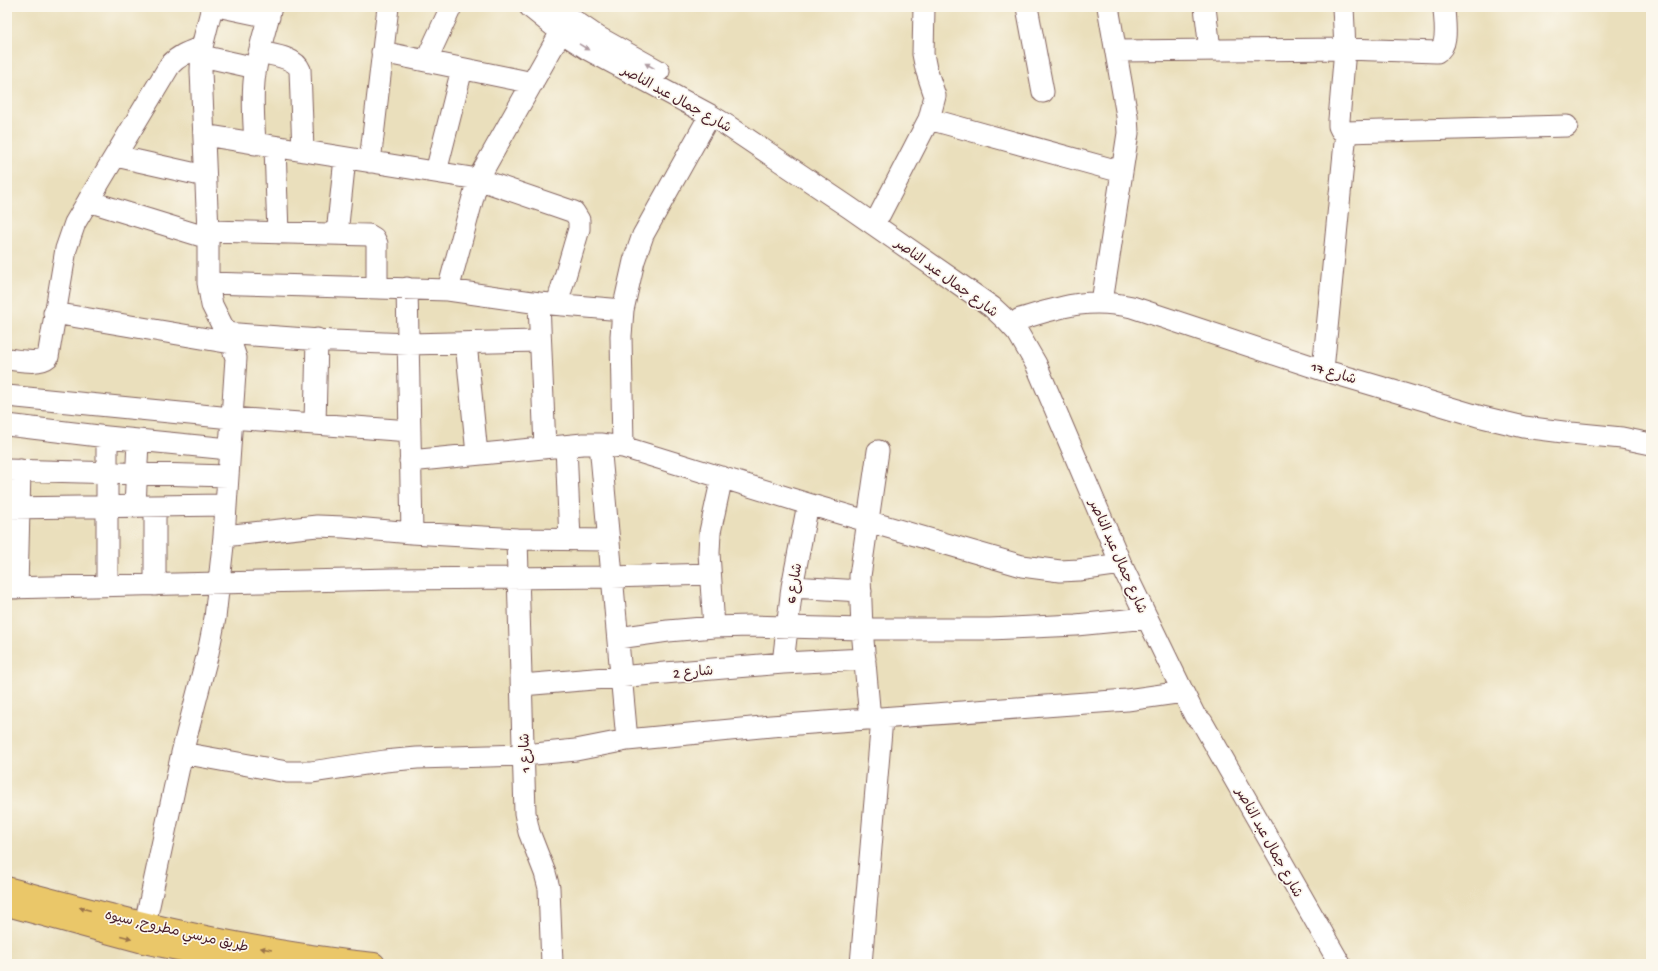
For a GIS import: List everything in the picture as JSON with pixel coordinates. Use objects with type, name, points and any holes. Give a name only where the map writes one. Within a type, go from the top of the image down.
[{"type":"main road","name":"طريق مرسي مطروح, سيوه","points":[[7,888],[146,924],[190,950],[270,950],[374,964]]},
{"type":"main road","name":"طريق مرسي مطروح, سيوه","points":[[7,905],[93,929],[252,964]]},
{"type":"street","points":[[146,924],[182,753],[212,637],[220,584],[224,536],[236,358],[212,305],[208,283],[208,235],[202,52],[212,7]]},
{"type":"street","points":[[222,7],[270,12],[258,60],[253,97],[255,144]]},
{"type":"street","points":[[426,61],[451,7]]},
{"type":"street","name":"شارع جمال عبد الناصر","points":[[530,7],[561,32],[589,50],[710,115],[853,203],[880,214],[1001,301],[1020,319],[1031,332],[1048,362],[1130,560],[1202,712],[1202,722]]},
{"type":"street","name":"شارع جمال عبد الناصر","points":[[554,7],[593,34],[723,107],[992,307],[1018,333],[1036,364],[1121,564],[1183,692],[1196,716],[1202,722],[1340,964]]},
{"type":"street","points":[[880,214],[929,120],[935,96],[926,69],[923,54],[924,7]]},
{"type":"street","points":[[1027,7],[1043,92]]},
{"type":"street","points":[[1102,302],[1128,133],[1127,116],[1117,51],[1108,7]]},
{"type":"street","points":[[1205,7],[1210,50]]},
{"type":"street","points":[[1343,7],[1345,49],[1339,126],[1341,130],[1346,132],[1567,126]]},
{"type":"street","points":[[1117,51],[1345,49],[1437,52],[1442,49],[1444,43],[1444,7]]},
{"type":"street","points":[[370,162],[382,52],[385,8]]},
{"type":"street","points":[[448,290],[478,179],[561,32]]},
{"type":"street","points":[[7,359],[38,361],[44,360],[48,357],[54,313],[69,237],[88,201],[170,65],[176,58],[186,53],[202,52],[258,60],[290,61],[299,67],[301,75],[303,151]]},
{"type":"street","points":[[382,52],[533,83]]},
{"type":"street","points":[[436,172],[462,69]]},
{"type":"street","points":[[623,447],[623,310],[634,261],[644,235],[710,115]]},
{"type":"street","points":[[929,120],[1122,172]]},
{"type":"street","points":[[1323,370],[1346,132]]},
{"type":"street","points":[[204,135],[478,179],[574,212],[579,220],[578,229],[548,304],[540,341],[545,448]]},
{"type":"street","points":[[275,147],[278,233]]},
{"type":"street","points":[[116,156],[205,176]]},
{"type":"street","points":[[337,234],[345,158]]},
{"type":"street","points":[[88,201],[208,235],[278,233],[369,235],[376,240],[377,288]]},
{"type":"street","points":[[208,283],[448,290],[548,304],[623,310]]},
{"type":"street","points":[[407,288],[412,533]]},
{"type":"street","name":"شارع 17","points":[[1020,319],[1070,305],[1102,302],[1132,307],[1323,370],[1501,422],[1563,432],[1622,438],[1651,444]]},
{"type":"street","points":[[54,313],[228,338],[317,339],[409,344],[540,341]]},
{"type":"street","points":[[315,424],[317,339]]},
{"type":"street","points":[[466,343],[477,454]]},
{"type":"street","points":[[7,396],[231,418],[410,431]]},
{"type":"street","points":[[30,428],[34,399]]},
{"type":"street","points":[[7,425],[138,441],[229,449]]},
{"type":"street","points":[[107,437],[107,585]]},
{"type":"street","points":[[135,508],[138,441]]},
{"type":"street","points":[[410,461],[566,446],[600,444],[623,447],[808,504],[1022,566],[1041,569],[1079,570],[1121,564]]},
{"type":"street","points":[[600,444],[627,740]]},
{"type":"street","points":[[566,446],[570,540]]},
{"type":"street","points":[[861,964],[876,719],[865,659],[860,576],[878,451]]},
{"type":"street","points":[[228,476],[14,470],[12,588],[710,574]]},
{"type":"street","points":[[714,627],[710,574],[710,532],[722,477]]},
{"type":"street","name":"شارع 6","points":[[783,663],[786,626],[792,587],[808,504]]},
{"type":"street","points":[[13,508],[135,508],[226,505]]},
{"type":"street","points":[[155,507],[155,585]]},
{"type":"street","points":[[224,536],[317,526],[517,539],[609,540]]},
{"type":"street","name":"شارع 1","points":[[517,539],[525,813],[529,832],[549,888],[552,964]]},
{"type":"street","points":[[792,587],[861,591]]},
{"type":"street","points":[[618,638],[668,631],[714,627],[786,626],[862,629],[1026,628],[1147,618]]},
{"type":"street","name":"شارع 2","points":[[522,684],[783,663],[865,659]]},
{"type":"street","points":[[182,753],[287,772],[305,772],[417,758],[524,755],[576,750],[627,740],[771,726],[1126,700],[1183,692]]},
{"type":"street","name":"شارع جمال عبد الناصر","points":[[1326,941],[1327,964]]}]
